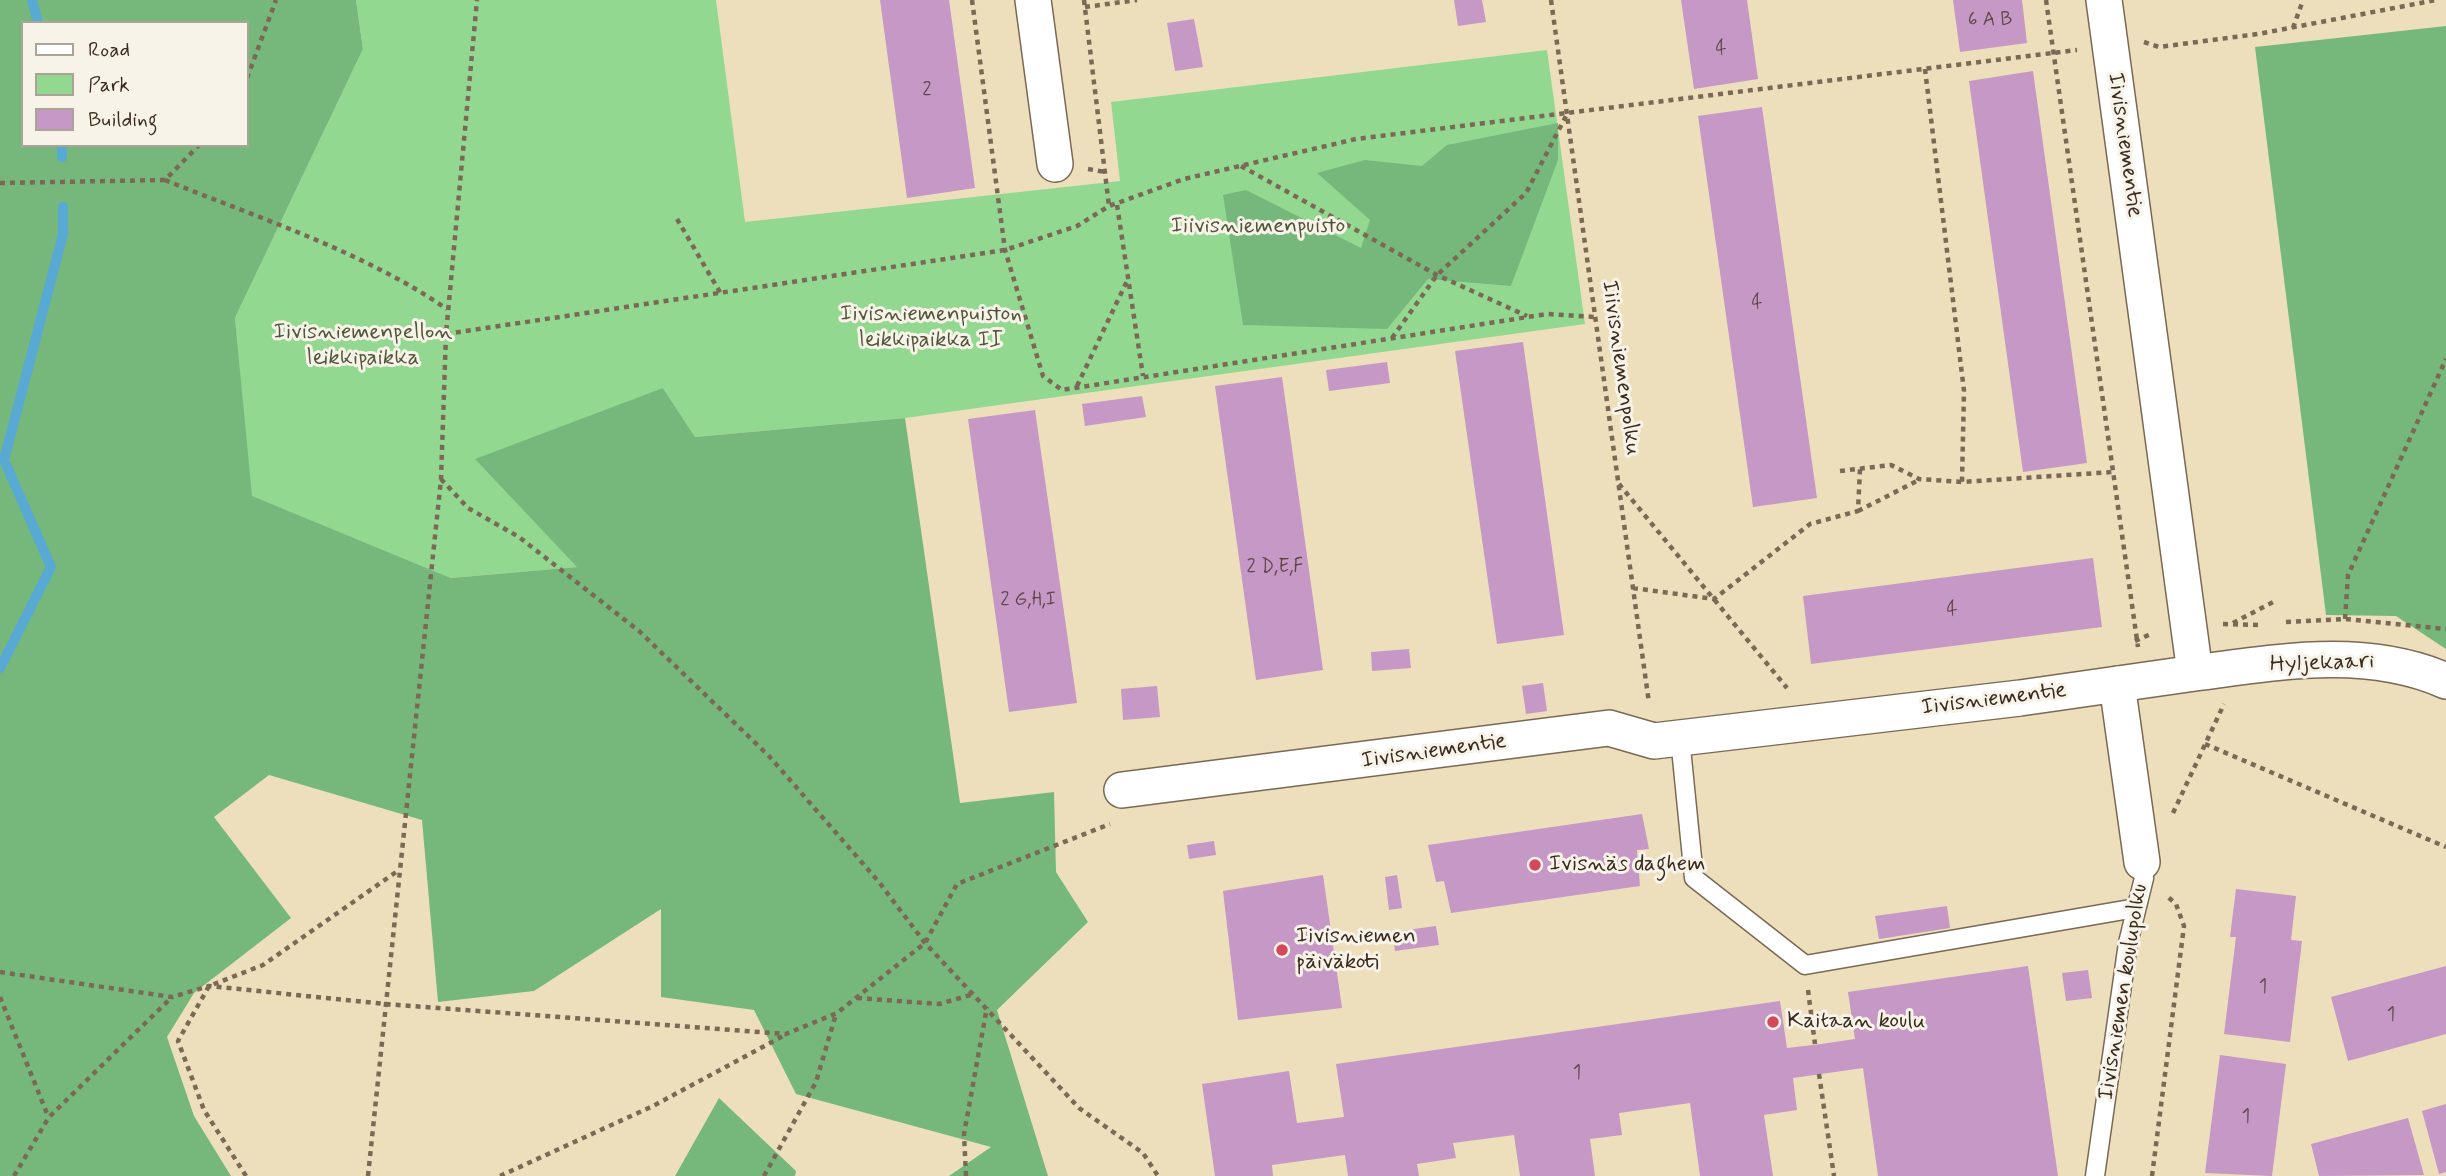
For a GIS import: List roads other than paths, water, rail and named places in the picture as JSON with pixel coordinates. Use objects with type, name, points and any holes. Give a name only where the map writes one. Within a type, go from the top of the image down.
[{"type":"street","points":[[1033,0],[1055,163]]},
{"type":"street","name":"Iivisniementie","points":[[1122,790],[1609,728],[1667,740],[2194,673],[2104,0]]},
{"type":"street","name":"Hyljekaari","points":[[2194,673],[2345,658],[2400,663],[2446,681]]},
{"type":"street","name":"Iivisniemen koulupolku","points":[[2130,682],[2143,870]]},
{"type":"lane","points":[[1667,740],[1694,878],[1805,965],[2136,908]]},
{"type":"lane","name":"Iivisniemen koulupolku","points":[[2095,1176],[2128,943],[2143,870]]},
{"type":"waterway","points":[[32,0],[37,21]]},
{"type":"waterway","points":[[62,147],[62,157]]},
{"type":"waterway","points":[[0,668],[51,567],[4,460],[63,234],[63,207]]},
{"type":"place","name":"Ivisnäs daghem","points":[[1535,865]]},
{"type":"place","name":"Iivisniemen päiväkoti","points":[[1282,950]]},
{"type":"place","name":"Kaitaan koulu","points":[[1773,1022]]},
{"type":"park label","name":"Iiivisniemenpuisto","points":[[1258,227]]},
{"type":"park label","name":"Iivisniemenpuiston leikkipaikka II","points":[[931,328]]},
{"type":"park label","name":"Iivisniemenpellon leikkipaikka","points":[[363,346]]}]
